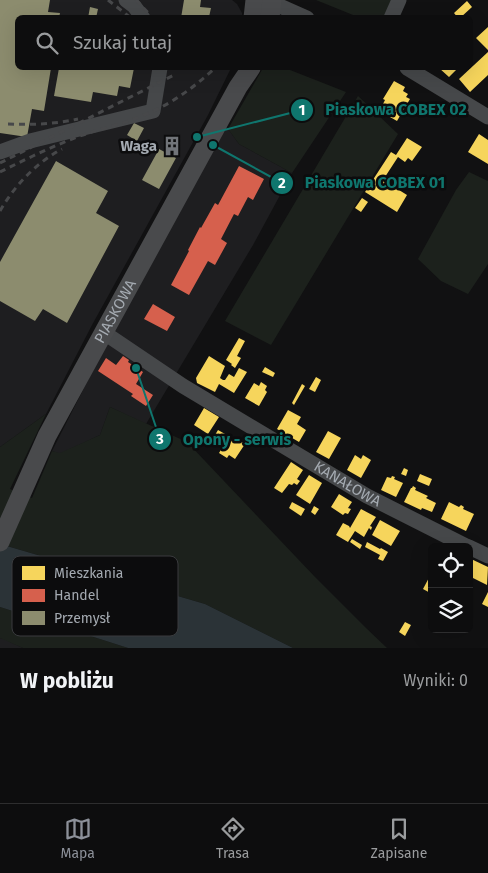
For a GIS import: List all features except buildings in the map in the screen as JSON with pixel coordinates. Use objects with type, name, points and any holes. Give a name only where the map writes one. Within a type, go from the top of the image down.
[{"type":"main road","points":[[256,15],[267,4]]},
{"type":"main road","name":"PIASKOWA","points":[[238,87],[242,70]]},
{"type":"main road","name":"PIASKOWA","points":[[0,542],[43,442],[238,87],[250,70]]},
{"type":"street","points":[[126,0],[141,15]]},
{"type":"street","points":[[392,15],[399,0]]},
{"type":"street","points":[[267,4],[298,15]]},
{"type":"street","points":[[0,152],[30,140],[153,111],[160,70]]},
{"type":"street","points":[[410,70],[488,117]]},
{"type":"street","name":"KANAŁOWA","points":[[104,332],[183,386],[359,491],[460,543]]},
{"type":"street","name":"KANAŁOWA","points":[[473,549],[488,556]]},
{"type":"shaded area","points":[[0,0],[232,0],[237,4],[242,15],[15,15],[15,70],[230,70],[208,115],[92,325],[46,414],[0,447]]},
{"type":"shaded area","points":[[316,0],[394,0],[387,15],[353,15]]},
{"type":"shaded area","points":[[262,70],[290,70],[346,92],[292,173],[239,144],[228,129]]},
{"type":"shaded area","points":[[358,96],[398,134],[271,345],[225,321]]},
{"type":"shaded area","points":[[226,126],[239,144],[292,173],[253,245],[146,424],[110,407],[100,435],[60,454],[52,451],[108,341]]},
{"type":"shaded area","points":[[469,172],[488,181],[488,264],[468,294],[441,281],[418,259],[456,190]]},
{"type":"shaded area","points":[[110,407],[187,442],[315,577],[387,648],[293,648],[205,604],[178,596],[178,556],[41,556],[0,544],[0,447],[46,414],[10,489],[32,498],[52,451],[60,453],[100,435]]},
{"type":"shaded area","points":[[0,544],[41,556],[12,556],[12,611],[0,607]]},
{"type":"shaded area","points":[[178,596],[205,604],[293,648],[128,648],[91,636],[178,636]]},
{"type":"shaded area","points":[[0,607],[12,611],[12,636],[91,636],[128,648],[23,648],[0,638]]},
{"type":"shaded area","points":[[0,638],[4,639],[23,648],[0,648]]},
{"type":"railway","points":[[108,0],[127,15]]},
{"type":"railway","points":[[136,0],[150,15]]},
{"type":"railway","points":[[0,172],[70,140],[150,113],[189,90],[213,70]]},
{"type":"railway","points":[[0,163],[174,75]]},
{"type":"railway","points":[[8,124],[43,124],[78,119]]},
{"type":"railway","points":[[0,211],[12,192],[27,176],[43,161],[62,149]]},
{"type":"place","name":"Piaskowa COBEX 02","points":[[197,137]]},
{"type":"place","name":"Piaskowa COBEX 01","points":[[213,145]]},
{"type":"place","name":"Waga","points":[[172,146]]},
{"type":"place","name":"Opony - serwis","points":[[136,368]]}]
